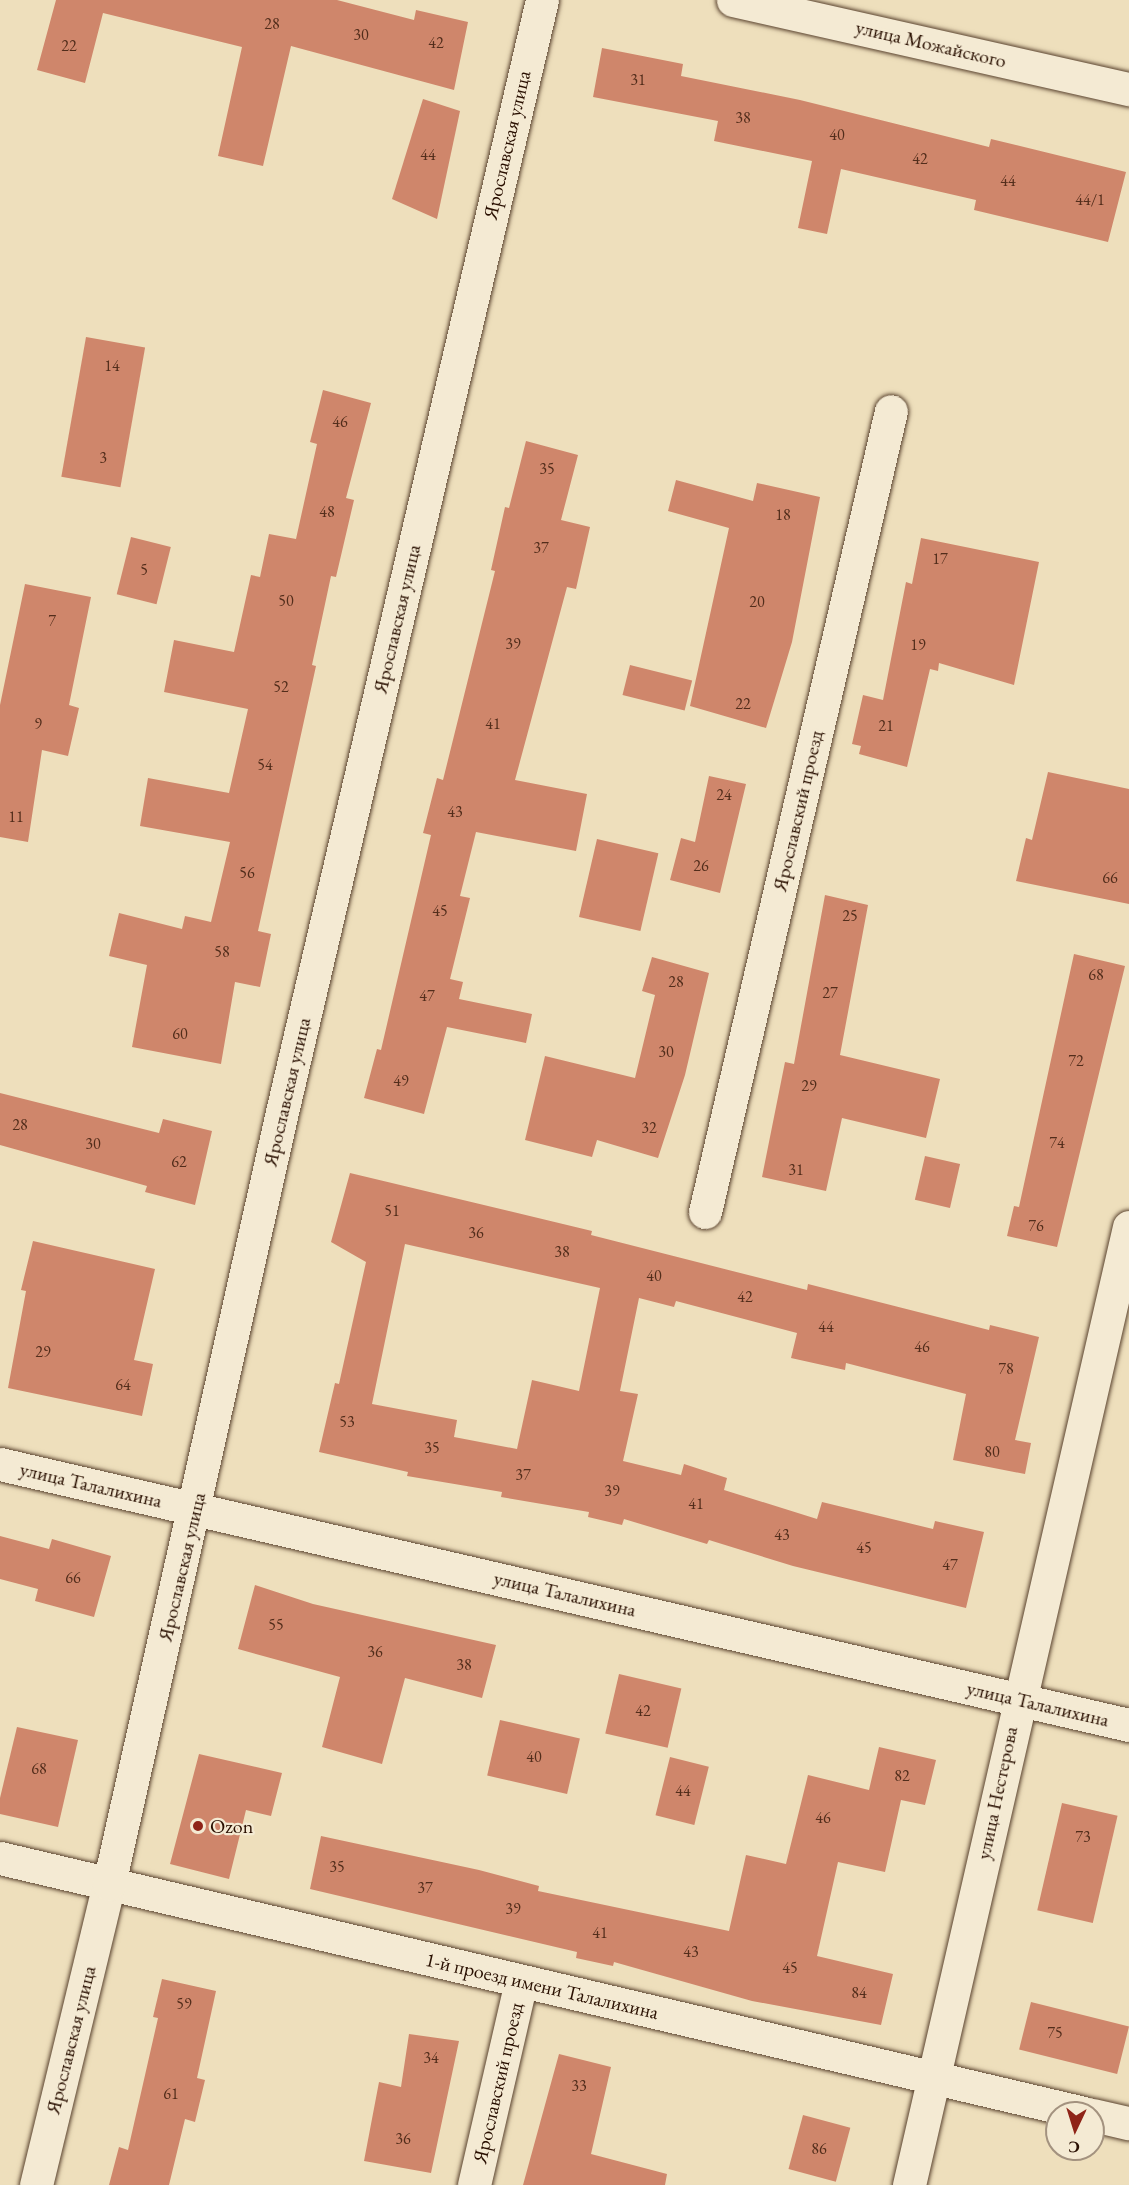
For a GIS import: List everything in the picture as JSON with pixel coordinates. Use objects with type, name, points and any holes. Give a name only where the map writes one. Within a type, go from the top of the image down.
[{"type":"street","name":"Ярославская улица","points":[[36,2185],[109,1884],[195,1509],[282,1112],[542,0]]},
{"type":"street","name":"улица Можайского","points":[[733,0],[1129,89]]},
{"type":"street","name":"Ярославский проезд","points":[[705,1212],[891,411]]},
{"type":"street","name":"улица Нестерова","points":[[909,2185],[1018,1699],[1129,1227]]},
{"type":"street","name":"улица Талалихина","points":[[0,1464],[1129,1725]]},
{"type":"street","name":"1-й проезд имени Талалихина","points":[[0,1858],[1045,2104]]},
{"type":"street","name":"Ярославский проезд","points":[[474,2185],[521,1981]]},
{"type":"street","points":[[1105,2118],[1129,2124]]},
{"type":"building","points":[[56,0],[337,0],[414,20],[416,10],[468,22],[454,90],[291,46],[263,166],[218,156],[242,47],[103,13],[85,83],[37,70]]},
{"type":"building","points":[[602,48],[683,64],[681,76],[800,100],[989,147],[991,139],[1126,172],[1108,242],[974,210],[976,200],[841,169],[827,234],[798,228],[812,161],[714,141],[718,121],[593,97]]},
{"type":"building","points":[[423,99],[460,111],[437,219],[392,199]]},
{"type":"building","points":[[86,337],[145,347],[120,487],[61,477]]},
{"type":"building","points":[[323,390],[371,403],[346,498],[354,500],[336,577],[331,576],[312,665],[316,666],[258,931],[271,934],[260,987],[235,982],[221,1064],[132,1047],[147,965],[109,956],[119,913],[182,929],[185,916],[211,922],[230,842],[140,826],[148,778],[229,793],[248,709],[164,692],[174,640],[234,652],[251,575],[260,577],[269,534],[296,539],[317,444],[310,442]]},
{"type":"building","points":[[526,441],[578,455],[561,520],[590,527],[576,589],[567,587],[515,780],[587,794],[576,851],[476,832],[460,896],[470,898],[450,979],[463,982],[459,999],[532,1014],[526,1043],[447,1027],[424,1114],[364,1098],[377,1049],[381,1050],[431,835],[423,833],[437,778],[443,780],[495,571],[491,570],[505,507],[509,508]]},
{"type":"building","points":[[676,480],[753,501],[757,483],[820,497],[792,642],[766,728],[690,706],[729,528],[668,511]]},
{"type":"building","points":[[131,537],[171,547],[157,604],[117,594]]},
{"type":"building","points":[[921,538],[1039,562],[1014,685],[939,663],[938,671],[930,669],[907,767],[859,754],[861,746],[852,744],[863,695],[883,700],[906,582],[912,584]]},
{"type":"building","points":[[25,584],[91,597],[69,705],[79,708],[68,756],[42,750],[28,842],[0,837],[0,705]]},
{"type":"building","points":[[630,665],[692,680],[685,711],[623,695]]},
{"type":"building","points":[[1048,772],[1129,789],[1129,904],[1016,881],[1026,838],[1032,840]]},
{"type":"building","points":[[709,776],[746,784],[720,893],[670,880],[681,838],[695,842]]},
{"type":"building","points":[[597,839],[658,853],[640,931],[579,917]]},
{"type":"building","points":[[825,895],[868,905],[840,1055],[940,1079],[926,1138],[842,1118],[826,1191],[762,1177],[785,1062],[794,1064]]},
{"type":"building","points":[[1074,954],[1125,966],[1057,1247],[1007,1236],[1014,1206],[1019,1207]]},
{"type":"building","points":[[652,957],[709,973],[685,1075],[658,1158],[597,1140],[592,1157],[525,1140],[545,1056],[635,1078],[655,995],[642,991]]},
{"type":"building","points":[[0,1093],[159,1133],[163,1119],[212,1131],[195,1205],[145,1192],[147,1186],[0,1145]]},
{"type":"building","points":[[925,1156],[960,1164],[950,1208],[915,1200]]},
{"type":"building","points":[[350,1173],[592,1231],[591,1235],[807,1290],[808,1284],[989,1330],[990,1325],[1039,1337],[1015,1440],[1031,1443],[1025,1474],[953,1460],[966,1394],[846,1363],[845,1370],[791,1358],[797,1333],[676,1301],[674,1307],[639,1298],[620,1391],[638,1394],[623,1461],[681,1475],[684,1464],[727,1478],[724,1490],[817,1519],[822,1502],[933,1529],[935,1521],[984,1532],[966,1608],[793,1566],[709,1540],[707,1544],[624,1519],[622,1525],[588,1517],[589,1512],[501,1497],[502,1492],[407,1476],[408,1472],[319,1452],[335,1383],[339,1384],[366,1262],[331,1242]],"holes":[[[405,1244],[600,1288],[579,1391],[532,1380],[517,1449],[454,1437],[457,1420],[372,1404]]]},
{"type":"building","points":[[33,1241],[155,1269],[134,1360],[153,1364],[142,1416],[8,1388],[26,1291],[21,1290]]},
{"type":"building","points":[[0,1536],[49,1549],[52,1539],[111,1556],[94,1617],[35,1601],[38,1589],[0,1579]]},
{"type":"building","points":[[255,1585],[313,1604],[496,1645],[482,1698],[405,1678],[382,1764],[322,1747],[340,1677],[238,1649]]},
{"type":"building","points":[[619,1674],[681,1688],[668,1748],[605,1733]]},
{"type":"building","points":[[500,1720],[580,1738],[567,1794],[487,1776]]},
{"type":"building","points":[[17,1727],[78,1740],[58,1827],[0,1814],[0,1798]]},
{"type":"building","points":[[879,1747],[936,1760],[925,1805],[901,1800],[885,1872],[838,1862],[817,1956],[893,1974],[881,2025],[752,2001],[614,1962],[613,1966],[576,1958],[577,1952],[310,1889],[321,1836],[479,1870],[539,1886],[538,1891],[729,1931],[746,1855],[786,1864],[808,1775],[869,1790]]},
{"type":"building","points":[[199,1754],[282,1773],[271,1816],[246,1810],[229,1879],[170,1864]]},
{"type":"building","points":[[670,1757],[709,1767],[694,1825],[655,1815]]},
{"type":"building","points":[[1062,1803],[1118,1816],[1093,1923],[1037,1910]]},
{"type":"building","points":[[162,1979],[216,1991],[197,2078],[205,2080],[195,2122],[185,2119],[169,2185],[109,2185],[119,2147],[128,2150],[158,2018],[153,2017]]},
{"type":"building","points":[[1031,2002],[1129,2026],[1117,2074],[1019,2050]]},
{"type":"building","points":[[409,2034],[459,2041],[431,2173],[364,2161],[379,2082],[401,2087]]},
{"type":"building","points":[[559,2054],[611,2067],[591,2154],[667,2174],[665,2185],[523,2185]]},
{"type":"building","points":[[803,2115],[850,2128],[836,2182],[789,2169]]},
{"type":"place","name":"Ozon","points":[[198,1826]]}]
